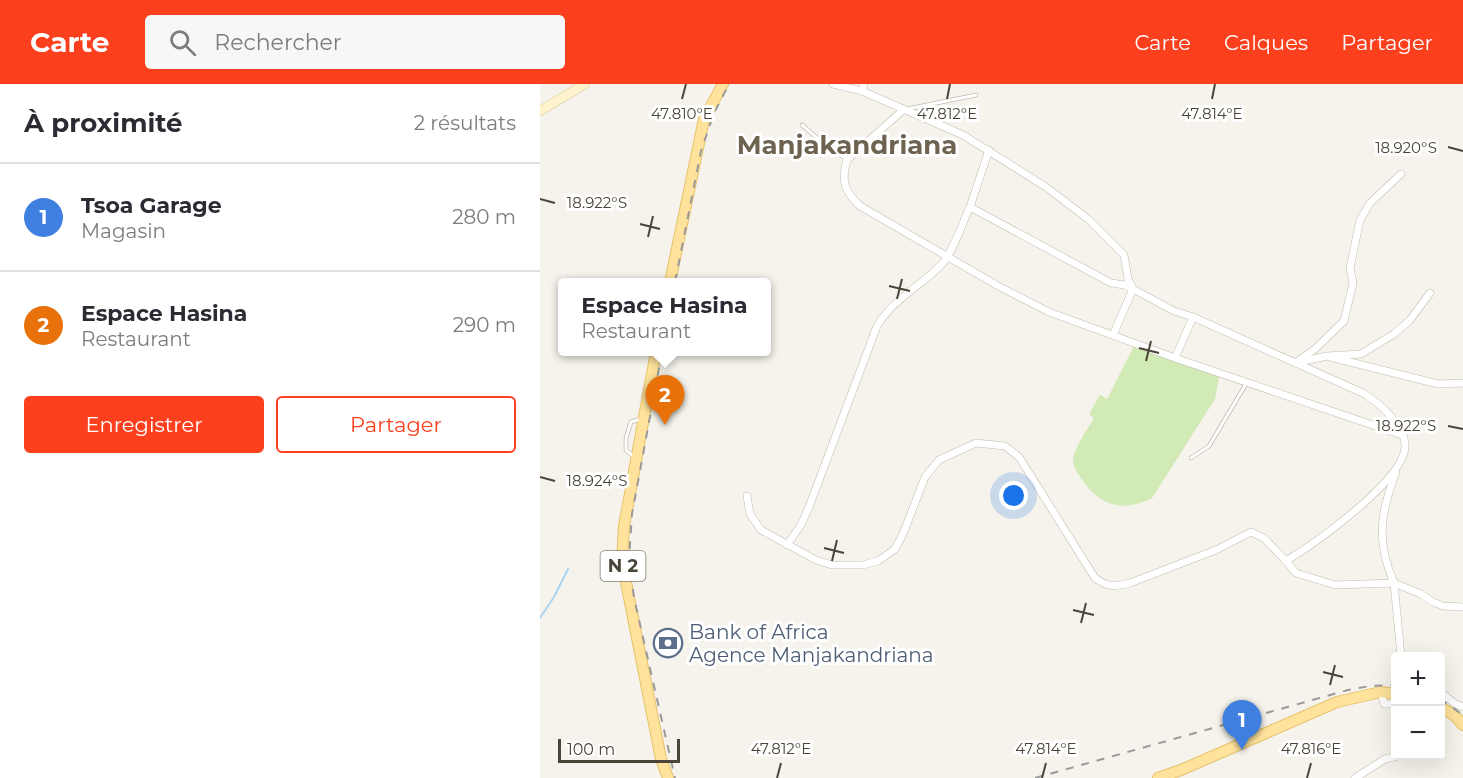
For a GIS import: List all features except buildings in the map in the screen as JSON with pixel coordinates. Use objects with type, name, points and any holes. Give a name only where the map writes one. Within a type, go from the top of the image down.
[{"type":"main road","points":[[671,278],[704,119],[723,84]]},
{"type":"main road","name":"N 2","points":[[655,356],[624,526],[622,562],[661,759],[668,778]]},
{"type":"main road","points":[[1158,778],[1337,702],[1381,692],[1391,693]]},
{"type":"main road","points":[[1445,710],[1463,724]]},
{"type":"street","points":[[540,111],[585,84]]},
{"type":"street","points":[[833,84],[863,88],[903,110],[963,135],[1046,187],[1088,219],[1124,255],[1128,279],[1133,289]]},
{"type":"street","points":[[903,110],[847,160],[844,171],[848,195],[860,206],[1000,287],[1049,312],[1175,358],[1402,435]]},
{"type":"street","points":[[787,545],[801,525],[877,326],[902,296],[942,265],[948,256],[970,207],[989,150]]},
{"type":"street","points":[[1295,363],[1315,349],[1344,321],[1353,283],[1350,268],[1360,220],[1370,203],[1401,174]]},
{"type":"street","points":[[970,207],[1111,283],[1125,285],[1174,311],[1193,317],[1365,394],[1380,404],[1393,418],[1402,435],[1405,448],[1382,517],[1381,536],[1386,563],[1394,583],[1401,652]]},
{"type":"street","points":[[1113,335],[1133,289]]},
{"type":"street","points":[[1295,363],[1327,356],[1361,354],[1379,345],[1410,320],[1430,293]]},
{"type":"street","points":[[1175,358],[1193,317]]},
{"type":"street","points":[[1327,356],[1438,384],[1463,383]]},
{"type":"street","points":[[747,496],[750,514],[761,530],[816,560],[832,565],[863,565],[879,561],[895,549],[925,477],[939,460],[976,443],[1005,446],[1018,457],[1095,578],[1104,585],[1116,586],[1130,583],[1216,550],[1251,532],[1264,538],[1296,573],[1335,585],[1394,583],[1443,606],[1463,607]]},
{"type":"street","points":[[1286,561],[1315,544],[1362,505],[1398,467]]},
{"type":"street","points":[[1381,692],[1384,704],[1391,704]]},
{"type":"street","points":[[1445,696],[1463,707]]},
{"type":"street","points":[[1355,778],[1391,758]]},
{"type":"lane","points":[[903,110],[976,95]]},
{"type":"lane","points":[[802,125],[847,160]]},
{"type":"lane","points":[[1191,458],[1209,446],[1247,382]]},
{"type":"green space","points":[[1134,346],[1219,377],[1215,399],[1152,498],[1123,506],[1097,497],[1076,471],[1073,460],[1094,418],[1089,414],[1100,395],[1107,399]]},
{"type":"waterway","points":[[540,618],[568,569]]},
{"type":"railway","points":[[676,278],[701,151],[714,113],[729,84]]},
{"type":"railway","points":[[661,356],[632,514],[629,559],[634,598],[675,778]]},
{"type":"railway","points":[[1035,778],[1348,690],[1391,685]]},
{"type":"railway","points":[[1445,702],[1463,715]]},
{"type":"place","name":"Espace Hasina","points":[[665,425]]},
{"type":"place","name":"Bank of Africa Agence Manjakandriana","points":[[668,643]]},
{"type":"place","name":"Tsoa Garage","points":[[1242,750]]},
{"type":"district","name":"Manjakandriana","points":[[847,145]]}]
